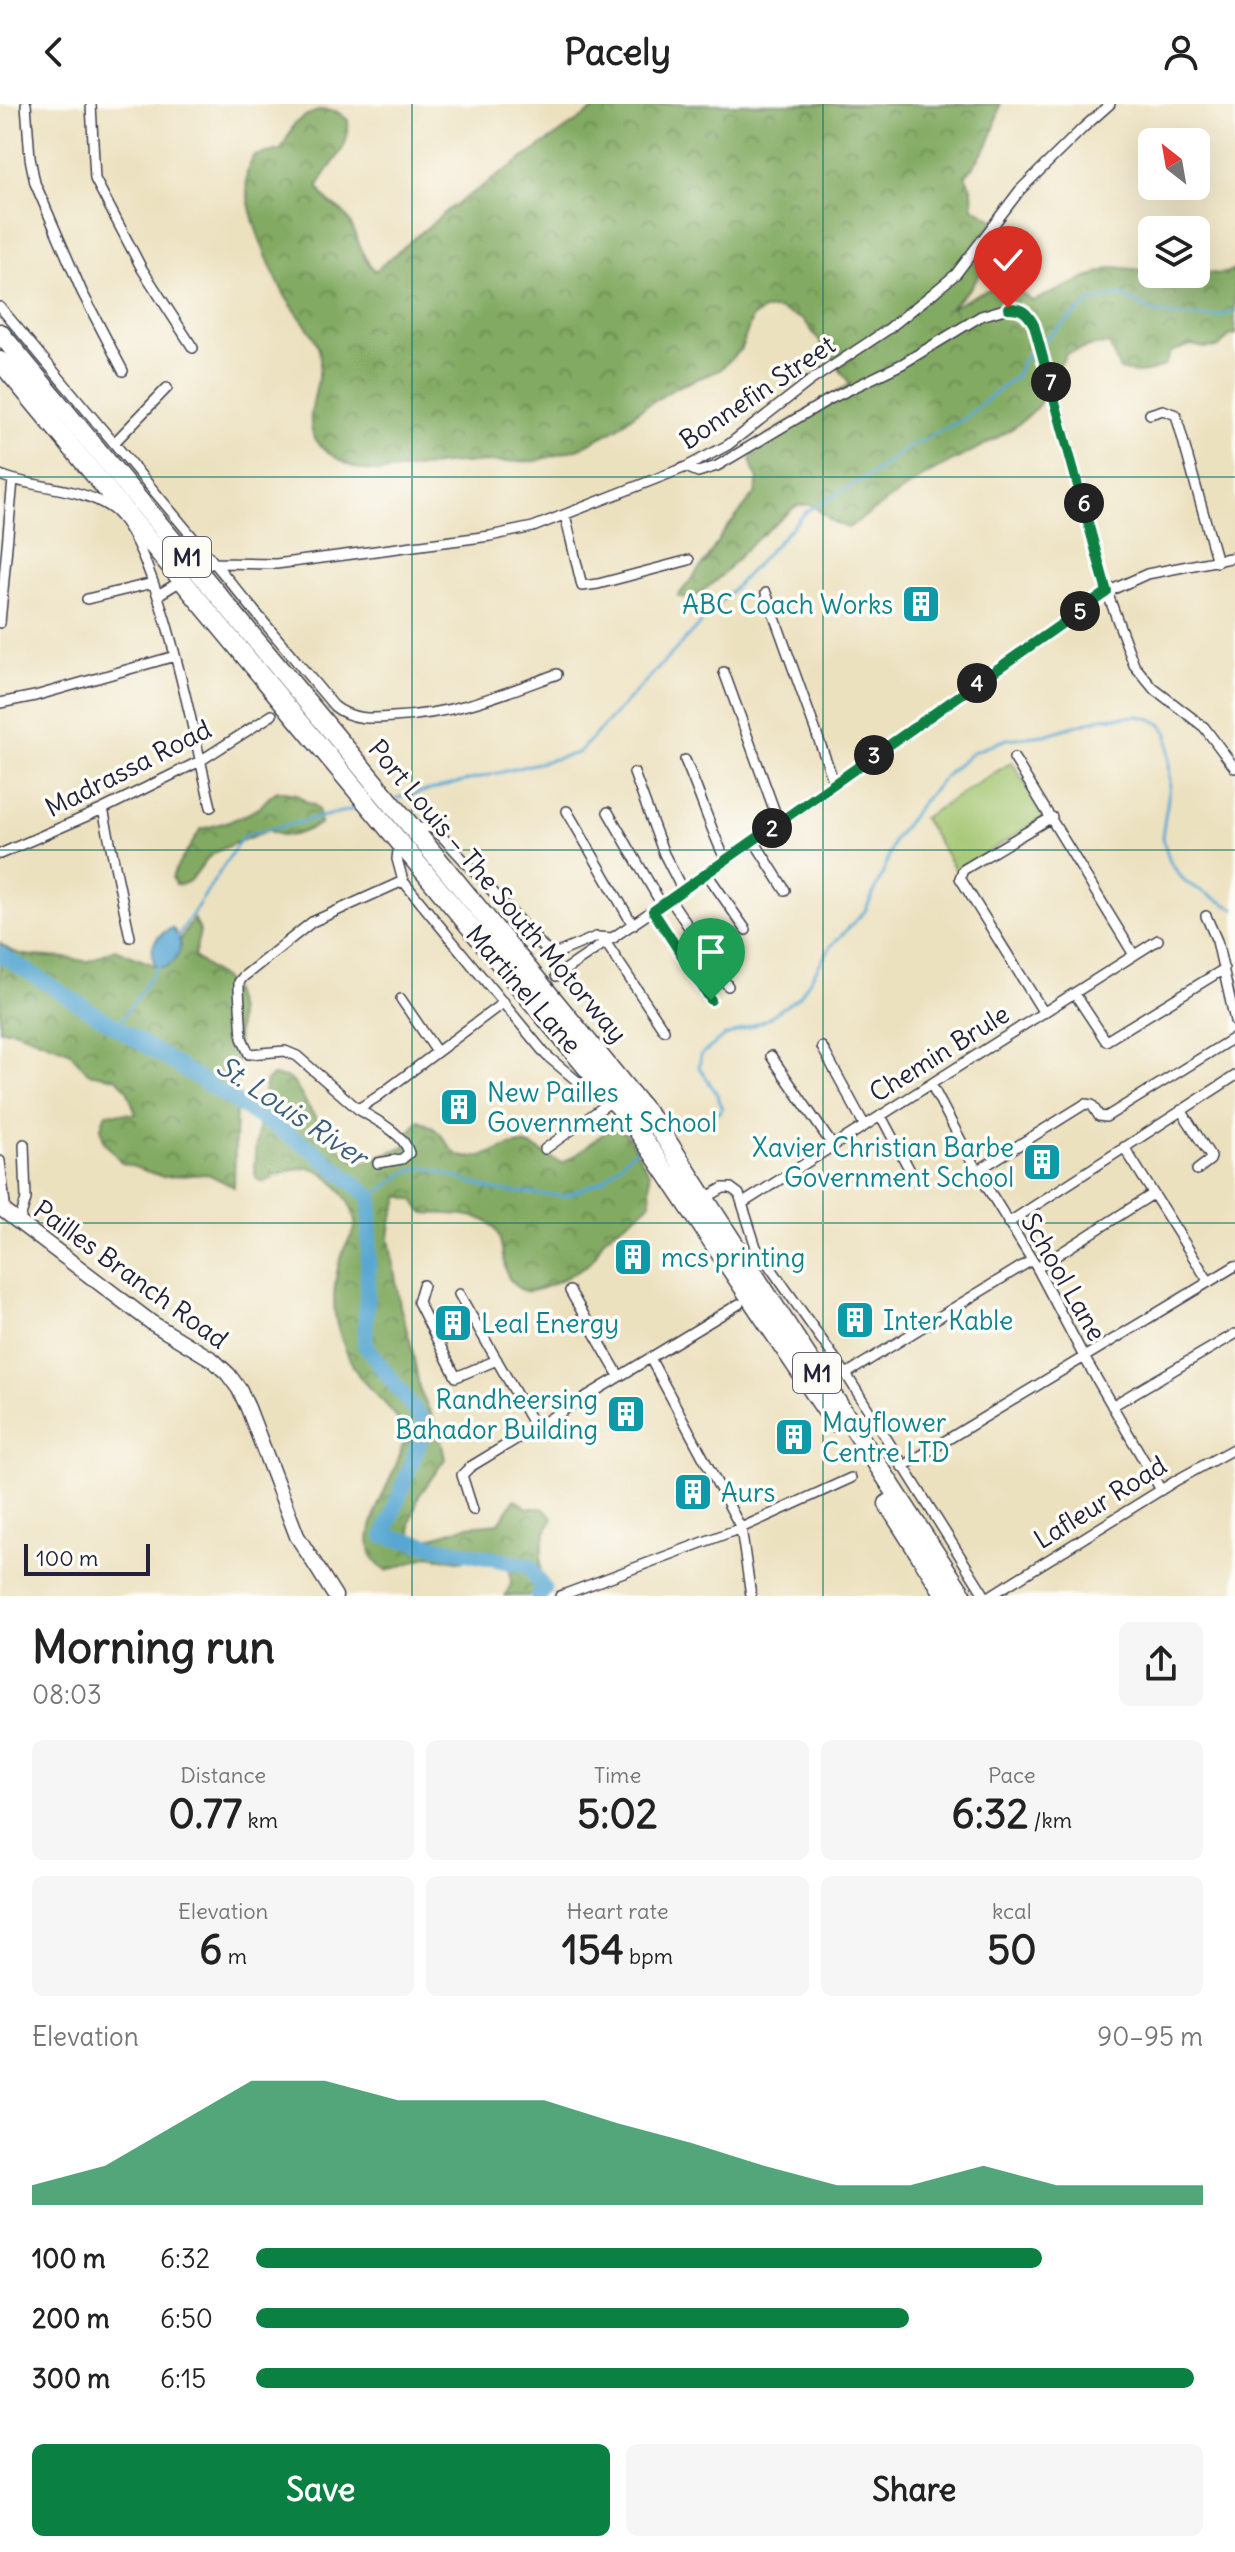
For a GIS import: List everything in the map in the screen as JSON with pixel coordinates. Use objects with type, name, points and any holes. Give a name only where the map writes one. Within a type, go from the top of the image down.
[{"type":"highway","name":"Port Louis – The South Motorway","points":[[0,333],[374,782],[405,830],[627,1112],[703,1199],[963,1596]]},
{"type":"highway","name":"Port Louis – The South Motorway","points":[[0,361],[181,581],[265,677],[385,826],[405,830],[513,950],[558,1004],[627,1112]]},
{"type":"highway","name":"Port Louis – The South Motorway","points":[[666,1155],[946,1596]]},
{"type":"main road","name":"Pailles Branch Road","points":[[3,1210],[152,1323],[213,1360],[228,1374],[248,1408],[297,1536],[335,1596]]},
{"type":"street","points":[[26,104],[35,183],[82,292],[123,371]]},
{"type":"street","points":[[91,104],[95,179],[142,269],[193,348]]},
{"type":"street","name":"Bonnefin Street","points":[[196,568],[215,563],[276,564],[490,536],[533,527],[686,467],[728,445],[810,381],[887,330],[956,274],[1020,190],[1110,104]]},
{"type":"street","points":[[0,307],[334,706],[344,714],[373,718],[423,716],[459,709],[557,674]]},
{"type":"street","points":[[686,467],[698,472],[717,466],[798,417],[902,364],[994,310],[1018,308],[1025,311],[1034,325],[1107,592],[1134,665],[1153,688],[1204,727],[1235,768]]},
{"type":"street","points":[[114,443],[167,388]]},
{"type":"street","points":[[1150,414],[1163,410],[1176,415],[1217,562]]},
{"type":"street","points":[[0,475],[85,495],[119,515],[141,550],[158,595],[211,807]]},
{"type":"street","points":[[0,623],[13,480]]},
{"type":"street","points":[[565,515],[582,586],[689,560]]},
{"type":"street","points":[[513,950],[541,974],[556,976],[683,891],[1107,592],[1147,574],[1235,557]]},
{"type":"street","points":[[158,595],[181,581]]},
{"type":"street","points":[[87,599],[153,583]]},
{"type":"street","points":[[766,593],[834,782]]},
{"type":"street","points":[[0,703],[175,656]]},
{"type":"street","points":[[724,672],[779,823]]},
{"type":"street","name":"Madrassa Road","points":[[0,854],[103,809],[200,761],[272,715]]},
{"type":"street","points":[[1014,758],[1134,955]]},
{"type":"street","points":[[685,760],[726,861]]},
{"type":"street","points":[[634,773],[664,854],[683,891]]},
{"type":"street","points":[[103,809],[130,937]]},
{"type":"street","points":[[567,811],[633,925]]},
{"type":"street","points":[[608,812],[662,905],[711,1000]]},
{"type":"street","points":[[1044,1013],[960,878],[963,870],[1052,817]]},
{"type":"street","points":[[378,1163],[402,1159],[409,1153],[399,1137],[358,1109],[297,1056],[285,1051],[249,1054],[242,1038],[239,982],[312,922],[403,881],[397,859],[405,830],[430,827],[437,831],[548,952],[555,954],[596,937],[610,940],[664,1030]]},
{"type":"street","points":[[754,841],[785,890]]},
{"type":"street","points":[[707,874],[746,930]]},
{"type":"street","name":"Martinel Lane","points":[[403,881],[546,1055],[627,1112]]},
{"type":"street","points":[[662,905],[728,986]]},
{"type":"street","points":[[1206,916],[1217,941],[1235,1021]]},
{"type":"street","name":"Chemin Brule","points":[[743,1203],[1158,940]]},
{"type":"street","points":[[1075,994],[1106,1041],[1224,969]]},
{"type":"street","points":[[556,976],[551,987],[558,1004]]},
{"type":"street","points":[[401,999],[437,1052]]},
{"type":"street","points":[[358,1109],[504,1002]]},
{"type":"street","points":[[977,1171],[1085,1104],[1092,1105],[1099,1116],[1106,1117],[1235,1037]]},
{"type":"street","points":[[822,1047],[865,1126]]},
{"type":"street","points":[[771,1056],[833,1146]]},
{"type":"street","points":[[1008,1223],[1235,1076]]},
{"type":"street","name":"School Lane","points":[[931,1084],[977,1171],[1034,1264],[1161,1490]]},
{"type":"street","points":[[1181,1110],[1211,1157],[1197,1170]]},
{"type":"street","points":[[545,1149],[627,1112]]},
{"type":"street","points":[[881,1116],[915,1180]]},
{"type":"street","points":[[19,1223],[26,1199],[24,1144]]},
{"type":"street","points":[[1124,1147],[1209,1282]]},
{"type":"street","points":[[0,1161],[3,1210]]},
{"type":"street","points":[[703,1199],[723,1188],[731,1188],[739,1194],[756,1247],[846,1374],[902,1467],[988,1596]]},
{"type":"street","points":[[846,1374],[1153,1194]]},
{"type":"street","points":[[902,1467],[1235,1266]]},
{"type":"street","points":[[423,1285],[418,1302],[456,1377],[497,1360]]},
{"type":"street","points":[[570,1291],[619,1376]]},
{"type":"street","points":[[459,1294],[535,1427]]},
{"type":"street","points":[[473,1510],[462,1475],[470,1467],[739,1304]]},
{"type":"street","points":[[1112,1406],[1235,1334]]},
{"type":"street","points":[[650,1358],[741,1528],[751,1596]]},
{"type":"street","name":"Lafleur Road","points":[[988,1596],[1235,1448]]},
{"type":"street","points":[[560,1596],[741,1528],[851,1478]]},
{"type":"green space","points":[[602,104],[1000,104],[988,143],[965,176],[972,190],[973,207],[1008,228],[1006,243],[950,308],[987,290],[1003,287],[1014,289],[1033,301],[1113,267],[1138,270],[1138,288],[1210,288],[1210,273],[1235,270],[1235,335],[1229,336],[1219,347],[1191,345],[1171,352],[1164,366],[1142,372],[1120,370],[1109,344],[1066,354],[1040,403],[1030,415],[1002,435],[925,476],[848,528],[833,522],[811,504],[796,506],[748,547],[717,580],[691,600],[678,596],[755,494],[758,479],[751,458],[758,444],[850,384],[804,320],[778,309],[763,310],[752,318],[741,349],[720,370],[679,386],[639,410],[618,428],[580,448],[536,461],[445,464],[384,471],[349,465],[328,452],[313,434],[311,415],[319,372],[319,350],[280,287],[259,238],[247,186],[247,173],[253,156],[281,150],[295,123],[307,115],[321,110],[336,111],[348,120],[343,147],[318,186],[325,198],[348,219],[366,259],[375,271],[448,210]]},
{"type":"green space","points":[[1012,762],[1045,816],[957,872],[923,818]]},
{"type":"green space","points":[[278,791],[297,794],[316,807],[320,824],[289,836],[268,830],[229,846],[209,857],[186,883],[175,884],[172,877],[175,870],[201,829],[251,812]]},
{"type":"green space","points":[[194,918],[200,931],[194,957],[230,984],[238,1011],[234,1187],[208,1174],[163,1177],[122,1163],[104,1142],[101,1127],[106,1113],[136,1114],[127,1089],[116,1078],[88,1073],[69,1051],[14,1030],[0,1030],[0,943],[30,956],[87,962],[115,949],[166,967],[181,947],[180,940]]},
{"type":"green space","points":[[272,1076],[293,1082],[330,1141],[361,1163],[406,1146],[410,1132],[419,1120],[438,1132],[461,1156],[476,1157],[522,1144],[562,1163],[613,1127],[626,1133],[649,1173],[651,1202],[646,1207],[604,1239],[594,1258],[586,1265],[531,1291],[521,1289],[510,1280],[498,1235],[483,1220],[423,1213],[414,1200],[400,1196],[391,1222],[389,1238],[400,1306],[420,1391],[439,1431],[445,1459],[419,1496],[410,1524],[412,1538],[427,1539],[468,1526],[499,1523],[515,1499],[528,1508],[543,1508],[553,1518],[543,1543],[540,1588],[531,1596],[505,1596],[511,1584],[510,1571],[500,1560],[457,1561],[429,1556],[387,1571],[374,1559],[369,1545],[371,1528],[400,1455],[402,1430],[393,1413],[355,1370],[337,1325],[334,1298],[337,1270],[355,1226],[347,1199],[325,1175],[309,1168],[291,1170],[263,1182],[256,1178],[258,1099],[264,1095],[266,1081]]},
{"type":"water","points":[[172,928],[180,943],[176,959],[166,967],[156,966],[152,953],[154,943],[161,934]]},
{"type":"waterway","points":[[397,798],[578,753],[807,511],[869,476],[909,447],[962,420],[1015,377],[1032,350],[1090,302],[1121,295],[1155,312],[1179,316],[1216,317],[1235,311]]},
{"type":"waterway","points":[[665,1128],[719,1112],[722,1107],[717,1094],[699,1067],[701,1055],[723,1037],[764,1021],[800,996],[831,946],[865,911],[882,876],[894,840],[945,776],[973,752],[1007,739],[1044,735],[1102,718],[1138,716],[1161,724],[1168,734],[1170,785],[1162,837],[1170,862],[1185,882],[1235,909]]},
{"type":"waterway","points":[[177,938],[243,836],[362,807]]},
{"type":"waterway","name":"St. Louis River","points":[[0,954],[314,1151],[371,1197],[365,1345],[426,1425],[384,1536],[529,1566],[544,1590],[538,1596]]},
{"type":"waterway","points":[[116,1028],[159,965]]},
{"type":"waterway","points":[[371,1197],[407,1172],[425,1167],[497,1191],[565,1196],[604,1180],[639,1146]]},
{"type":"place","name":"ABC Coach Works","points":[[921,604]]},
{"type":"place","name":"New Pailles Government School","points":[[459,1107]]},
{"type":"place","name":"Xavier Christian Barbe Government School","points":[[1042,1162]]},
{"type":"place","name":"mcs printing","points":[[633,1257]]},
{"type":"place","name":"Inter Kable","points":[[855,1320]]},
{"type":"place","name":"Leal Energy","points":[[453,1323]]},
{"type":"place","name":"Randheersing Bahador Building","points":[[626,1414]]},
{"type":"place","name":"Mayflower Centre LTD","points":[[794,1437]]},
{"type":"place","name":"Aurs","points":[[693,1492]]},
{"type":"route","points":[[711,1000],[653,911],[1107,592],[1034,325],[1025,311],[1008,308]]}]
